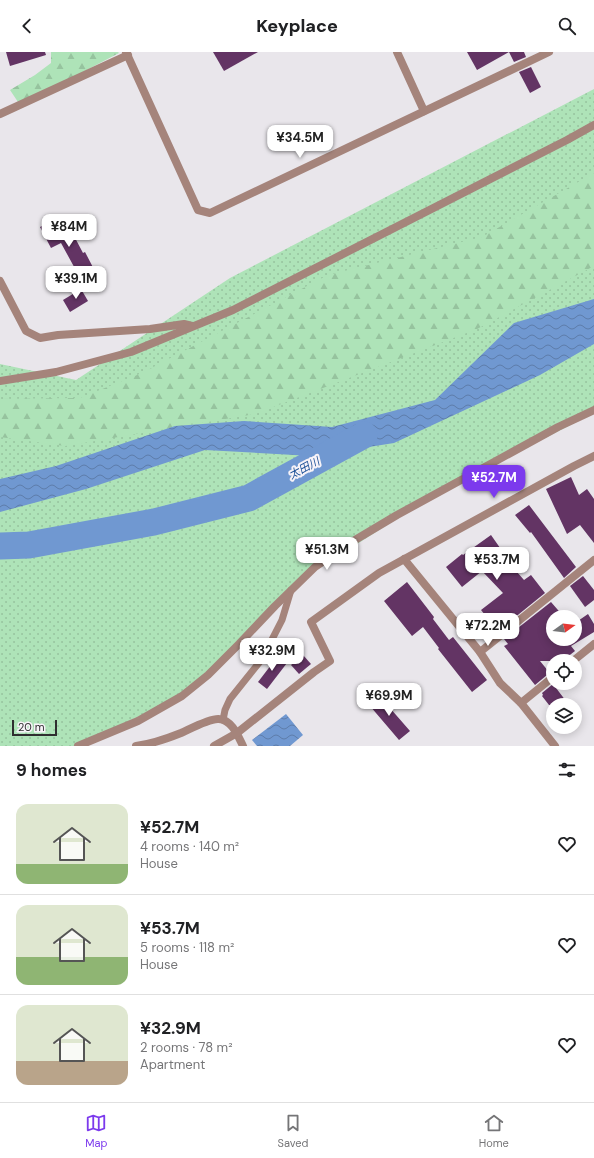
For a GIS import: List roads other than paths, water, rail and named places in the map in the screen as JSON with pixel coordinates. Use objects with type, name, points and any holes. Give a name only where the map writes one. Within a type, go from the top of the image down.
[{"type":"street","points":[[397,52],[424,111]]},
{"type":"street","points":[[0,114],[127,54],[198,210],[210,213],[549,52]]},
{"type":"street","points":[[0,381],[56,372],[131,352],[233,310],[594,125]]},
{"type":"street","points":[[0,281],[26,331],[40,338],[58,335],[150,329],[184,324],[192,326]]},
{"type":"street","points":[[78,746],[138,721],[182,696],[208,675],[315,567],[355,540],[397,515],[558,427],[594,410]]},
{"type":"street","points":[[214,746],[237,733],[330,661],[311,622],[379,573],[594,456]]},
{"type":"street","points":[[404,559],[480,652],[500,683],[521,703],[555,746]]},
{"type":"street","points":[[480,652],[594,560]]},
{"type":"street","points":[[582,654],[594,644]]},
{"type":"street","points":[[521,703],[546,683]]},
{"type":"street","points":[[136,746],[149,744],[206,722],[218,719],[227,722],[237,733],[242,746]]},
{"type":"lane","points":[[223,720],[225,710],[230,699],[262,659],[282,620],[291,590]]},
{"type":"water","points":[[594,299],[594,344],[540,375],[394,443],[312,456],[205,450],[86,489],[0,512],[0,479],[56,466],[175,426],[244,421],[332,427],[435,400],[514,323]]},
{"type":"water","points":[[286,714],[303,735],[290,746],[257,746],[252,740]]},
{"type":"waterway","name":"太田川","points":[[0,546],[29,545],[154,522],[249,498],[364,435]]}]
